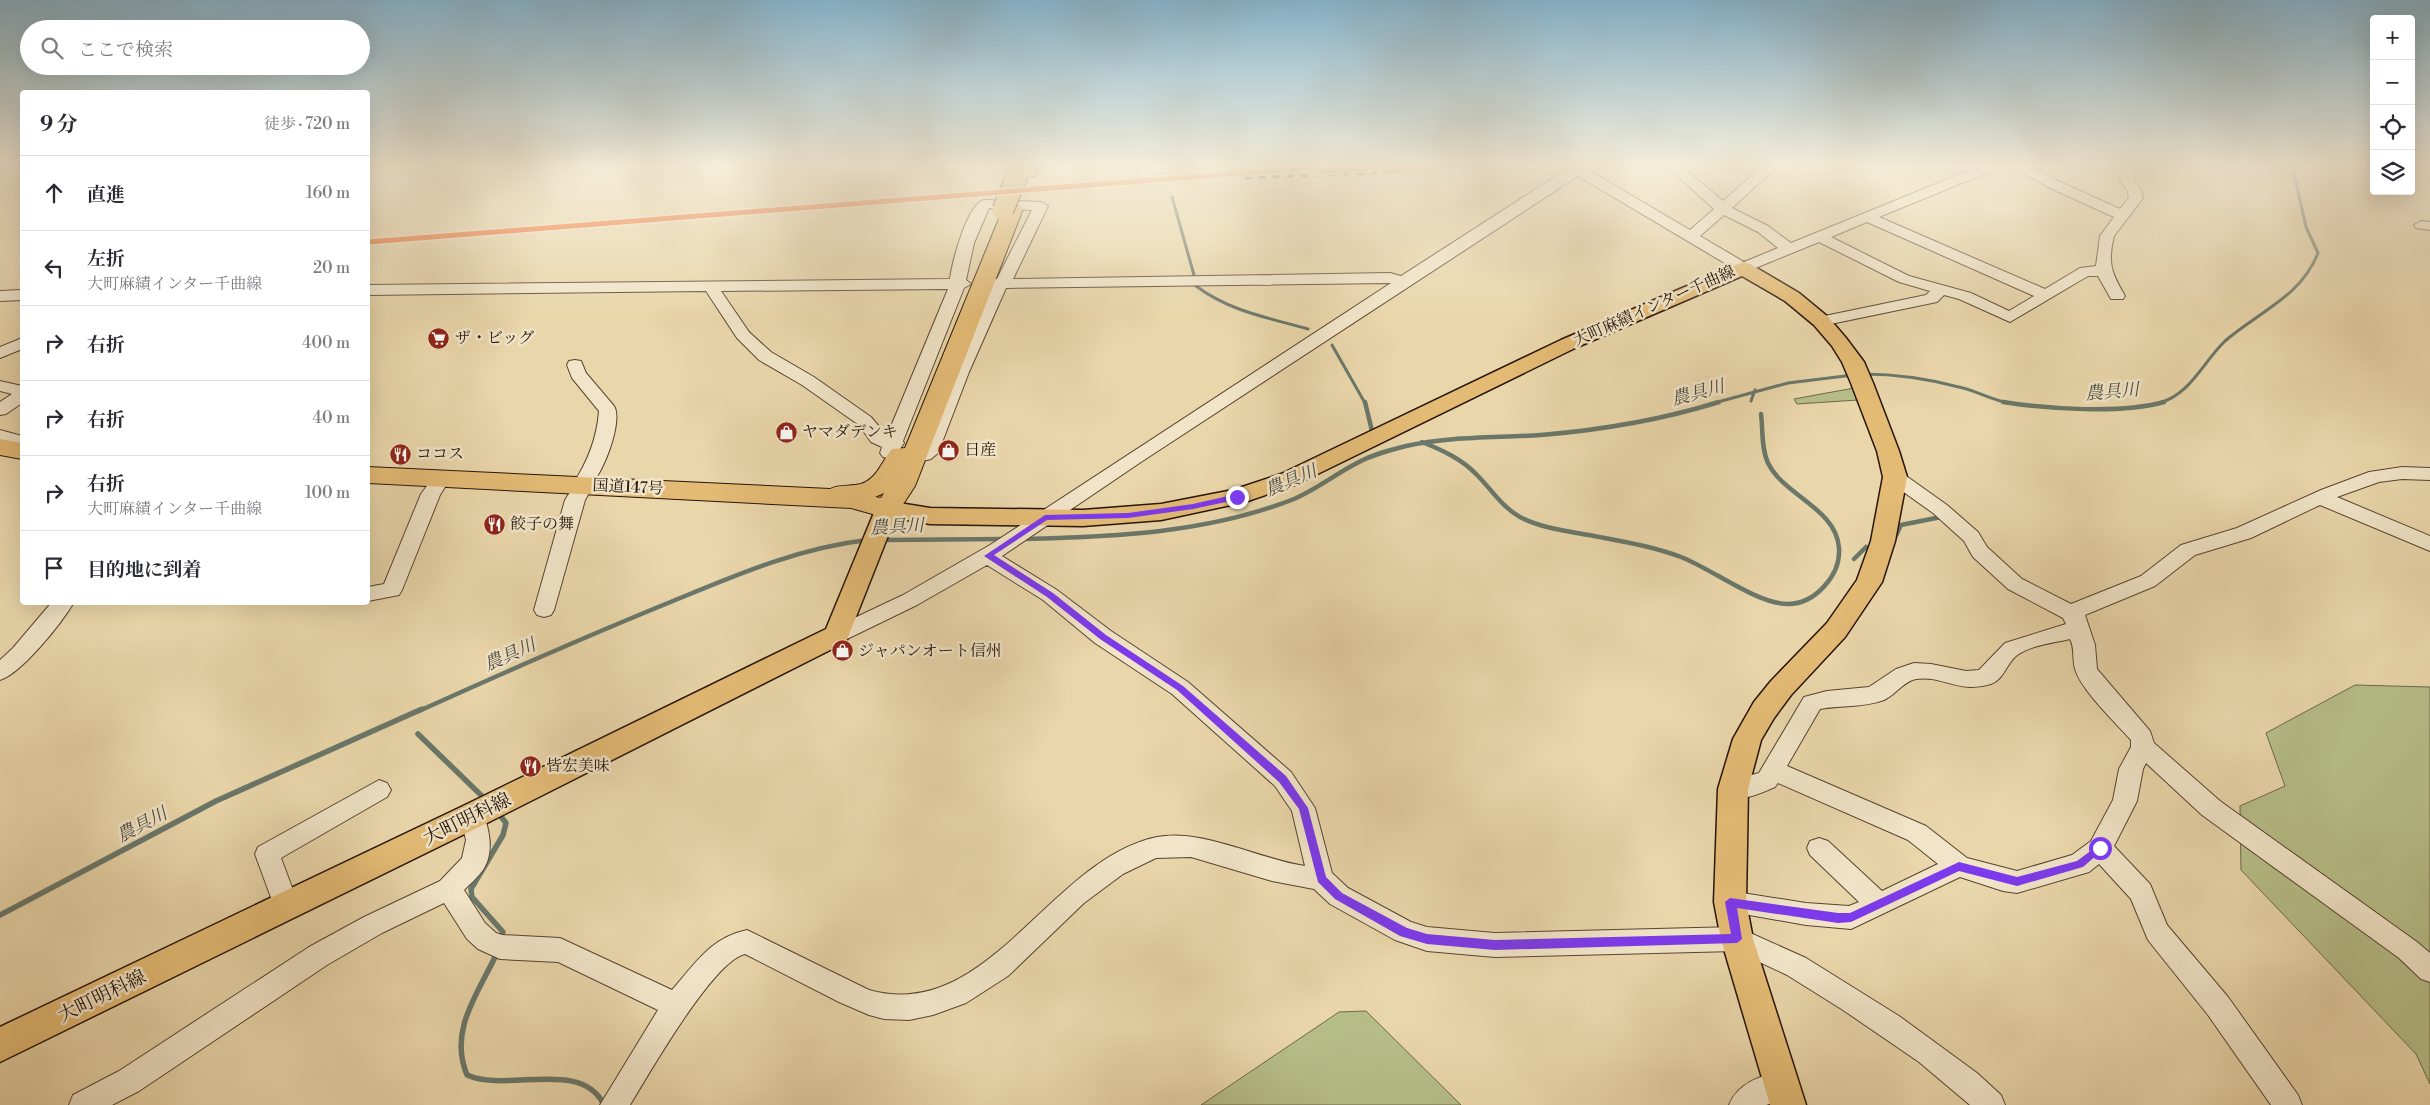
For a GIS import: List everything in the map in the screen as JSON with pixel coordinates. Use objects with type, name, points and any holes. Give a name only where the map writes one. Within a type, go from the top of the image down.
[{"type":"highway","points":[[880,527],[890,483],[1006,216]]},
{"type":"highway","points":[[0,447],[20,451]]},
{"type":"highway","points":[[784,495],[797,491],[855,494],[884,481],[903,452]]},
{"type":"highway","points":[[0,457],[20,461]]},
{"type":"highway","name":"国道147号","points":[[370,475],[580,489],[880,527]]},
{"type":"highway","name":"国道147号","points":[[370,484],[784,495],[852,499],[880,527]]},
{"type":"main road","name":"大町麻績インター千曲線","points":[[880,527],[930,516],[1039,522],[1104,517],[1160,512],[1237,497],[1264,488],[1323,463],[1568,344],[1743,268],[1792,297],[1821,321],[1859,374],[1888,451],[1895,477],[1883,541],[1868,582],[1836,630],[1781,688],[1764,710],[1747,738],[1733,789],[1730,902],[1737,939],[1785,1096]]},
{"type":"main road","points":[[837,635],[880,527]]},
{"type":"main road","name":"大町明科線","points":[[0,1045],[472,816],[837,635]]},
{"type":"street","points":[[903,452],[960,284],[962,259],[978,216]]},
{"type":"street","points":[[710,286],[743,335],[766,356],[808,381],[865,421],[878,438],[903,452],[924,455],[932,448],[960,372],[996,284],[1036,216]]},
{"type":"street","points":[[837,635],[910,600],[994,551],[1507,216]]},
{"type":"street","points":[[1655,216],[1743,268],[1870,216]]},
{"type":"street","points":[[1691,237],[1714,216]]},
{"type":"street","points":[[1737,216],[1763,229],[1789,249]]},
{"type":"street","points":[[2117,296],[2103,271],[2107,236],[2123,216]]},
{"type":"street","points":[[1867,217],[2046,295]]},
{"type":"street","points":[[1820,236],[1886,271],[1965,296],[2010,316],[2085,271],[2103,271]]},
{"type":"street","points":[[996,284],[1383,278],[1404,282]]},
{"type":"street","points":[[370,290],[960,284]]},
{"type":"street","points":[[1821,321],[1931,299],[1937,294],[1939,289]]},
{"type":"street","points":[[0,296],[20,295]]},
{"type":"street","points":[[0,353],[20,344]]},
{"type":"street","points":[[544,610],[575,500],[603,444],[608,410],[578,374],[575,365]]},
{"type":"street","points":[[0,386],[20,392]]},
{"type":"street","points":[[0,410],[20,395]]},
{"type":"street","points":[[0,436],[20,441]]},
{"type":"street","points":[[1733,789],[1758,785],[1766,780],[1812,703],[1823,699],[1869,696],[1878,693],[1905,674],[1915,671],[1974,680],[1984,678],[1993,672],[2009,650],[2073,621],[2148,581],[2188,550],[2244,533],[2321,498],[2376,476],[2402,472],[2430,474]]},
{"type":"street","points":[[1773,770],[1916,833],[1959,866],[2017,882],[2080,864],[2100,848],[2125,801],[2131,769],[2143,747],[2142,737],[2093,680],[2086,669],[2084,645],[2073,621],[2015,584],[1980,552],[1971,537],[1940,508],[1895,477]]},
{"type":"street","points":[[370,594],[392,590],[431,494],[436,487]]},
{"type":"street","points":[[2321,498],[2430,544]]},
{"type":"street","points":[[994,551],[1103,637],[1180,688],[1283,779],[1303,808],[1321,879]]},
{"type":"street","points":[[0,672],[21,654],[62,605]]},
{"type":"street","points":[[2143,747],[2211,808],[2408,950],[2430,970]]},
{"type":"street","points":[[286,906],[267,854],[379,790]]},
{"type":"street","points":[[91,1101],[129,1081],[318,956],[357,934],[449,889],[474,863],[478,840],[472,816]]},
{"type":"street","points":[[614,1105],[676,1005],[719,956],[733,945],[747,942],[861,999],[883,1006],[910,1007],[948,998],[972,985],[1031,940],[1078,890],[1128,859],[1154,849],[1175,845],[1195,846],[1261,867],[1321,879],[1339,896],[1368,913],[1404,932],[1427,939],[1495,945],[1737,939],[1769,952],[1833,987],[1922,1048],[1991,1105]]},
{"type":"street","points":[[1820,848],[1879,904]]},
{"type":"street","points":[[2100,848],[2141,892],[2157,932],[2218,1006],[2288,1105]]},
{"type":"street","points":[[1730,902],[1838,918],[1851,918],[1959,866]]},
{"type":"street","points":[[449,889],[476,931],[487,942],[500,947],[560,950],[676,1005]]},
{"type":"street","points":[[1743,1105],[1762,1090],[1770,1087],[1785,1096]]},
{"type":"green space","points":[[1854,388],[1858,400],[1797,404],[1794,399]]},
{"type":"green space","points":[[2355,685],[2430,687],[2430,1084],[2416,1054],[2241,870],[2240,806],[2285,786],[2266,733]]},
{"type":"green space","points":[[1366,1011],[1461,1105],[1201,1105],[1339,1012]]},
{"type":"waterway","points":[[1177,216],[1194,275]]},
{"type":"waterway","name":"農具川","points":[[2159,403],[2179,393],[2225,341],[2278,303],[2301,281],[2318,253],[2306,227],[2303,216]]},
{"type":"waterway","points":[[1196,286],[1209,295],[1236,308],[1308,329]]},
{"type":"waterway","points":[[1332,345],[1365,403]]},
{"type":"waterway","name":"農具川","points":[[1863,374],[1901,376],[1938,382],[2009,403]]},
{"type":"waterway","name":"農具川","points":[[1754,392],[1788,383],[1853,375]]},
{"type":"waterway","name":"農具川","points":[[1714,403],[1754,392]]},
{"type":"waterway","points":[[1751,401],[1754,392]]},
{"type":"waterway","points":[[1365,402],[1372,431]]},
{"type":"waterway","name":"農具川","points":[[1424,443],[1586,430],[1653,419],[1719,402]]},
{"type":"waterway","name":"農具川","points":[[2003,402],[2009,403]]},
{"type":"waterway","name":"農具川","points":[[2009,403],[2041,407],[2106,409],[2147,406],[2164,402]]},
{"type":"waterway","points":[[1424,443],[1465,464],[1508,508],[1528,521],[1554,529],[1636,544],[1670,553],[1693,562],[1734,585],[1763,598],[1788,604],[1798,603],[1817,593],[1831,578],[1836,568],[1839,548],[1836,534],[1829,522],[1785,485],[1768,463],[1763,445],[1761,414]]},
{"type":"waterway","name":"農具川","points":[[1023,539],[1092,537],[1160,531],[1228,519],[1294,499],[1311,491],[1351,466],[1382,452],[1424,443]]},
{"type":"waterway","points":[[1893,542],[1901,525],[1941,517]]},
{"type":"waterway","name":"農具川","points":[[883,540],[1005,539]]},
{"type":"waterway","name":"農具川","points":[[419,711],[577,641],[744,572],[816,549],[867,540]]},
{"type":"waterway","points":[[1854,559],[1866,547]]},
{"type":"waterway","name":"農具川","points":[[0,915],[216,801],[422,709]]},
{"type":"waterway","points":[[418,734],[484,798]]},
{"type":"waterway","points":[[499,814],[506,823],[503,835],[471,889],[472,897],[503,932],[500,941]]},
{"type":"waterway","points":[[497,953],[468,1012],[463,1027],[461,1042],[462,1058],[467,1075],[483,1080],[542,1079],[579,1083],[593,1091],[604,1105]]},
{"type":"transit line","points":[[370,242],[703,216]]},
{"type":"place","name":"ザ・ビッグ","points":[[439,338]]},
{"type":"place","name":"ヤマダデンキ","points":[[786,432]]},
{"type":"place","name":"日産","points":[[948,450]]},
{"type":"place","name":"ココス","points":[[400,454]]},
{"type":"place","name":"餃子の舞","points":[[494,524]]},
{"type":"place","name":"ジャパンオート信州","points":[[842,651]]},
{"type":"place","name":"皆宏美味","points":[[530,766]]},
{"type":"route","points":[[1237,497],[1193,507],[1128,516],[1045,518],[988,556],[1050,595],[1103,637],[1180,688],[1283,779],[1294,792],[1303,808],[1321,879],[1339,896],[1404,932],[1427,939],[1495,945],[1737,939],[1730,902],[1806,914],[1851,918],[1893,896],[1959,866],[2003,880],[2017,882],[2080,864],[2100,848]]}]
